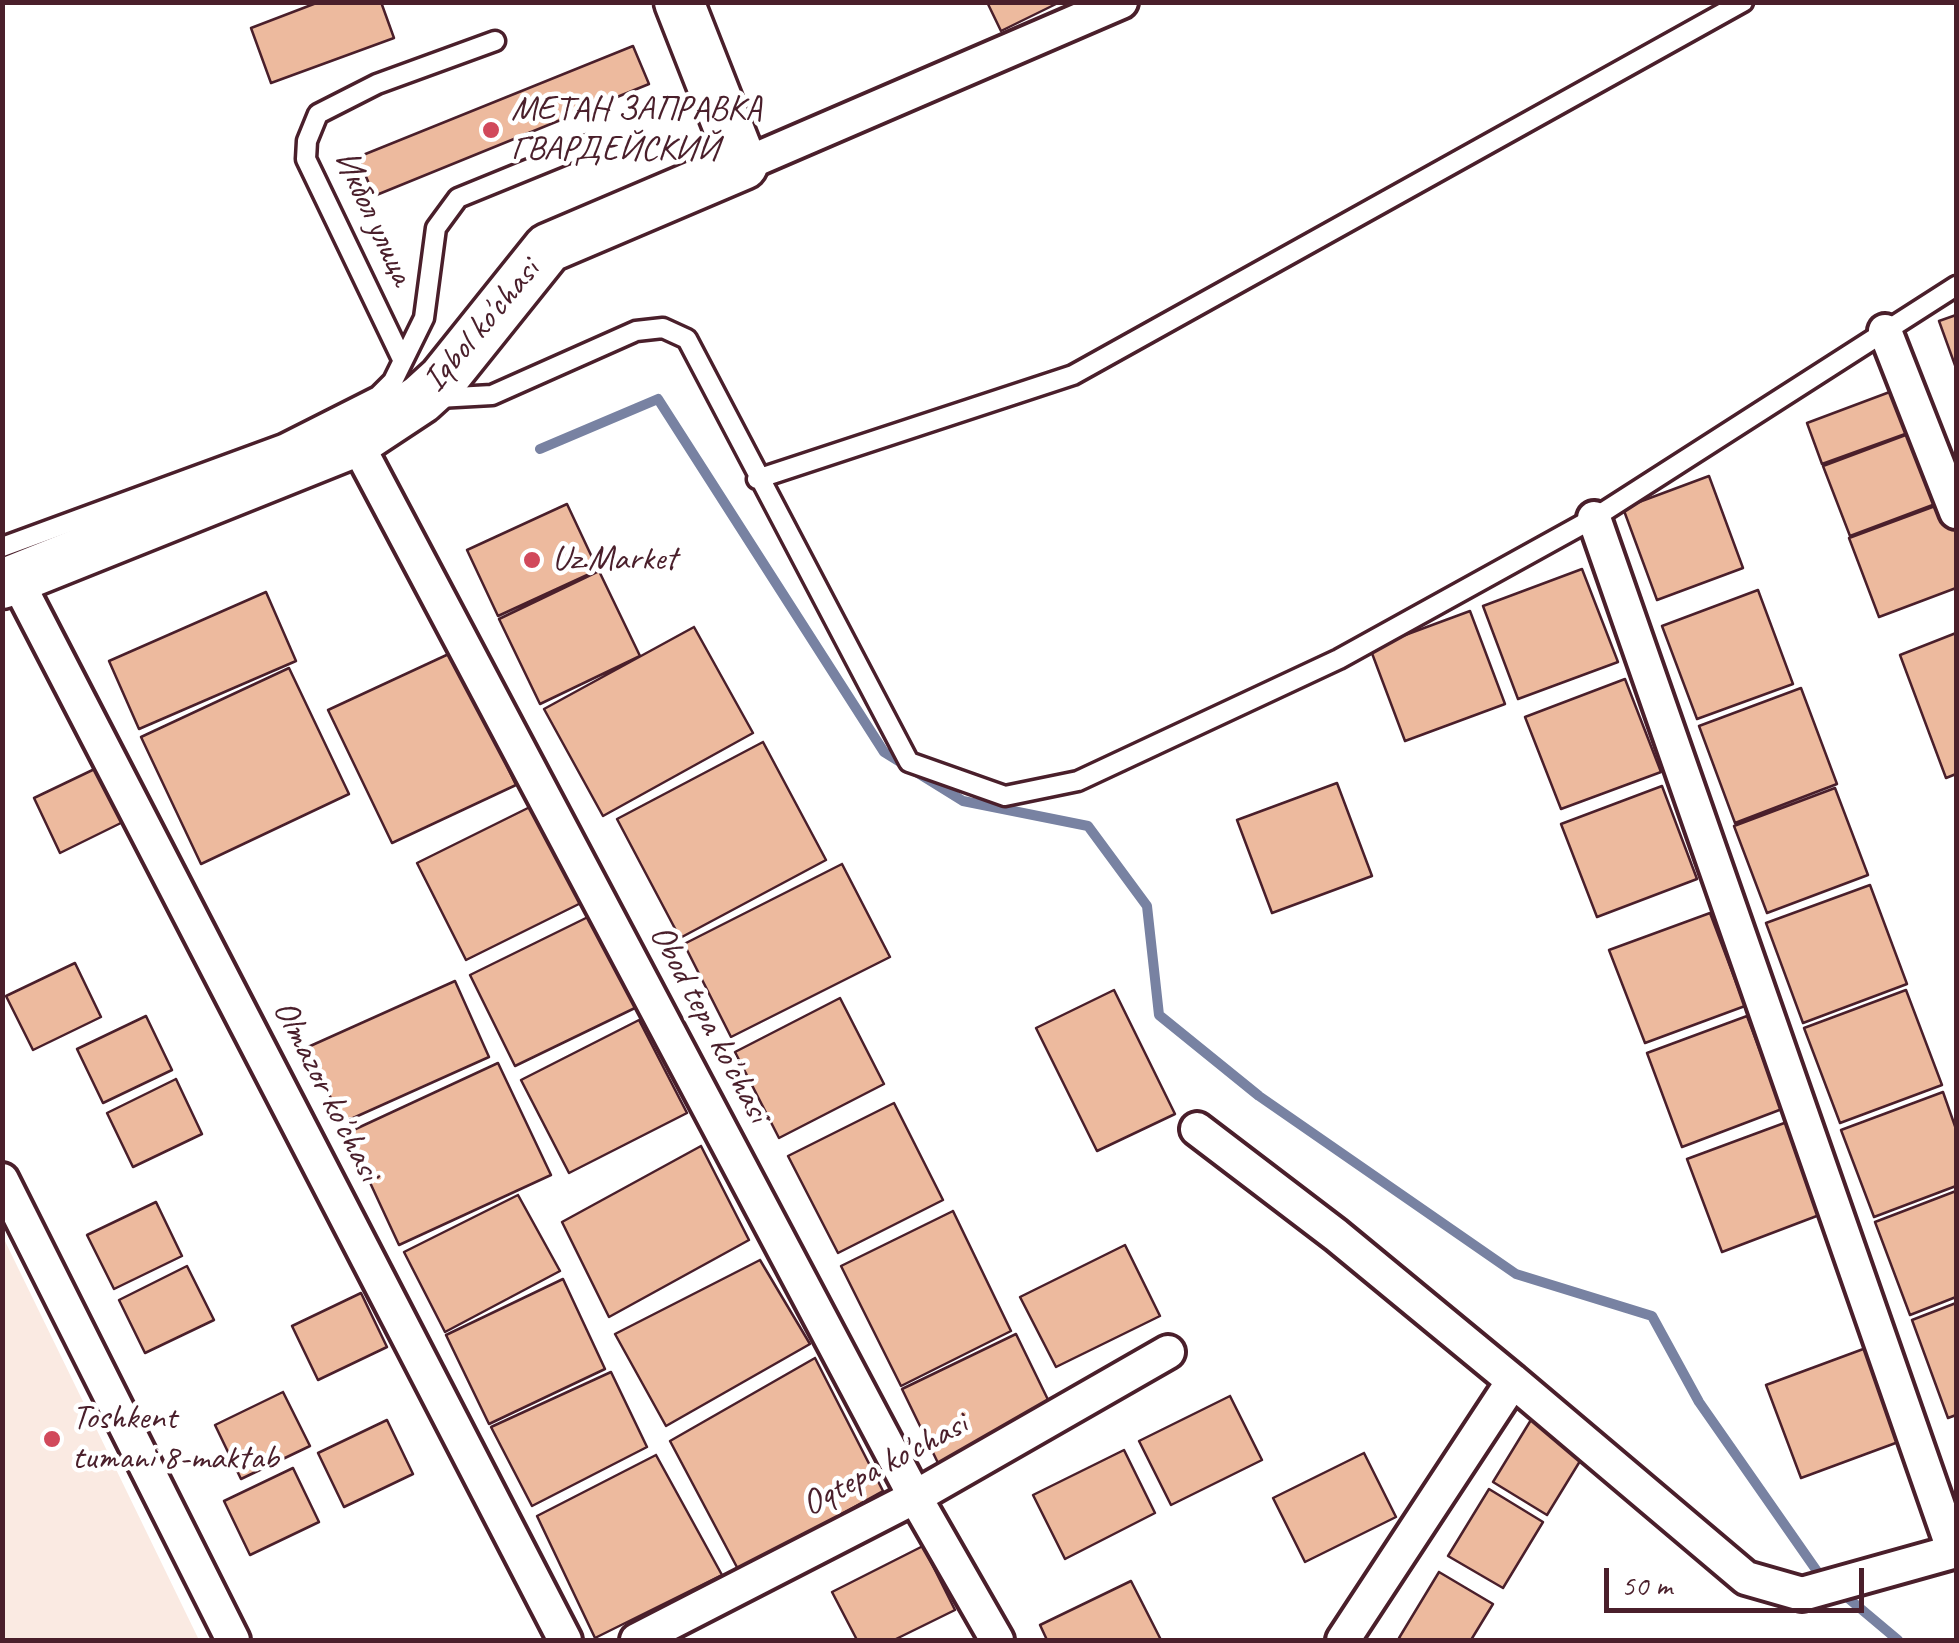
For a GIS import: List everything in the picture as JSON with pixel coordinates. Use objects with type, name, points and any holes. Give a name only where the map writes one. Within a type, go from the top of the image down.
[{"type":"street","points":[[679,2],[742,165],[1121,2]]},
{"type":"street","name":"Iqbol ko'chasi","points":[[7,570],[356,442],[412,379],[443,379],[548,248],[742,165]]},
{"type":"street","points":[[1885,330],[1956,512]]},
{"type":"street","name":"Obod tepa ko'chasi","points":[[356,442],[915,1496],[997,1640]]},
{"type":"street","points":[[1196,1128],[1336,1235],[1746,1578],[1802,1594],[1955,1551],[1594,518]]},
{"type":"street","name":"Olmazor ko'chasi","points":[[7,570],[566,1640]]},
{"type":"street","points":[[2,1180],[233,1640]]},
{"type":"street","name":"Oqtepa ko'chasi","points":[[637,1640],[915,1496],[1168,1352]]},
{"type":"street","points":[[1343,1640],[1514,1381]]},
{"type":"lane","points":[[757,479],[1073,375],[1743,2]]},
{"type":"lane","name":"Икбол улица","points":[[412,379],[306,158],[307,141],[318,114],[377,84],[495,41]]},
{"type":"lane","points":[[412,379],[436,228],[458,198],[588,144]]},
{"type":"lane","points":[[7,570],[283,444],[378,396],[393,381],[412,379],[492,395],[636,331],[663,328],[687,339],[757,479],[909,762],[1005,796],[1078,781],[1304,675],[1594,518],[1956,286]]},
{"type":"shaded area","name":"Toshkent tumani 8-maktab","points":[[3,1237],[199,1640],[3,1640]]},
{"type":"building","points":[[319,2],[381,2],[394,38],[271,83],[251,28]]},
{"type":"building","points":[[987,2],[1060,2],[1001,31]]},
{"type":"building","points":[[633,46],[649,84],[374,196],[358,157]]},
{"type":"building","points":[[1956,315],[1956,368],[1939,321]]},
{"type":"building","points":[[1903,387],[1919,429],[1822,464],[1807,423]]},
{"type":"building","points":[[1919,430],[1946,500],[1850,536],[1823,466]]},
{"type":"building","points":[[1709,476],[1743,568],[1657,600],[1623,508]]},
{"type":"building","points":[[1946,502],[1956,530],[1956,588],[1879,617],[1849,538]]},
{"type":"building","name":"Uz.Market","points":[[567,504],[598,570],[498,616],[467,550]]},
{"type":"building","points":[[1582,569],[1618,662],[1518,699],[1483,606]]},
{"type":"building","points":[[599,571],[640,656],[540,704],[499,619]]},
{"type":"building","points":[[1758,590],[1793,684],[1697,719],[1662,626]]},
{"type":"building","points":[[266,592],[296,661],[139,729],[109,661]]},
{"type":"building","points":[[1470,611],[1505,704],[1405,741],[1370,648]]},
{"type":"building","points":[[694,627],[753,733],[603,816],[544,709]]},
{"type":"building","points":[[1956,633],[1956,774],[1946,778],[1900,655]]},
{"type":"building","points":[[453,652],[516,785],[392,843],[328,710]]},
{"type":"building","points":[[289,668],[349,794],[201,864],[141,737]]},
{"type":"building","points":[[1625,679],[1661,772],[1561,809],[1525,717]]},
{"type":"building","points":[[1801,688],[1837,784],[1735,823],[1699,726]]},
{"type":"building","points":[[763,742],[826,860],[680,938],[617,819]]},
{"type":"building","points":[[103,765],[129,819],[60,853],[34,798]]},
{"type":"building","points":[[1337,783],[1372,876],[1272,913],[1237,820]]},
{"type":"building","points":[[1662,786],[1697,879],[1597,917],[1561,824]]},
{"type":"building","points":[[1835,788],[1868,875],[1767,913],[1734,826]]},
{"type":"building","points":[[540,802],[589,899],[466,960],[417,863]]},
{"type":"building","points":[[842,864],[890,957],[731,1037],[684,944]]},
{"type":"building","points":[[1870,885],[1907,984],[1803,1023],[1766,923]]},
{"type":"building","points":[[1710,913],[1745,1006],[1645,1043],[1609,950]]},
{"type":"building","points":[[592,915],[637,1007],[515,1066],[470,975]]},
{"type":"building","points":[[75,963],[101,1017],[33,1050],[6,996]]},
{"type":"building","points":[[455,981],[489,1057],[342,1123],[308,1047]]},
{"type":"building","points":[[1114,990],[1175,1114],[1097,1151],[1036,1028]]},
{"type":"building","points":[[1906,990],[1942,1085],[1840,1123],[1804,1028]]},
{"type":"building","points":[[840,998],[884,1084],[779,1138],[735,1052]]},
{"type":"building","points":[[146,1016],[172,1070],[103,1103],[77,1049]]},
{"type":"building","points":[[1747,1016],[1782,1109],[1682,1147],[1647,1053]]},
{"type":"building","points":[[639,1020],[687,1113],[569,1173],[521,1080]]},
{"type":"building","points":[[498,1063],[551,1175],[399,1245],[347,1133]]},
{"type":"building","points":[[176,1079],[202,1134],[133,1167],[107,1113]]},
{"type":"building","points":[[1943,1092],[1956,1129],[1956,1186],[1874,1217],[1841,1130]]},
{"type":"building","points":[[894,1103],[943,1200],[838,1253],[788,1156]]},
{"type":"building","points":[[1787,1122],[1822,1214],[1722,1252],[1687,1159]]},
{"type":"building","points":[[701,1146],[749,1240],[609,1317],[562,1222]]},
{"type":"building","points":[[1956,1191],[1956,1297],[1910,1315],[1875,1222]]},
{"type":"building","points":[[518,1195],[560,1271],[445,1332],[404,1252]]},
{"type":"building","points":[[156,1202],[182,1256],[114,1289],[87,1235]]},
{"type":"building","points":[[953,1211],[1011,1331],[901,1386],[841,1266]]},
{"type":"building","points":[[1125,1245],[1160,1316],[1056,1367],[1020,1297]]},
{"type":"building","points":[[760,1260],[810,1344],[666,1426],[615,1334]]},
{"type":"building","points":[[187,1266],[214,1320],[145,1353],[119,1300]]},
{"type":"building","points":[[563,1279],[605,1369],[489,1424],[446,1335]]},
{"type":"building","points":[[361,1293],[387,1347],[318,1380],[292,1326]]},
{"type":"building","points":[[1956,1303],[1956,1415],[1948,1418],[1912,1320]]},
{"type":"building","points":[[1016,1334],[1053,1410],[939,1465],[902,1389]]},
{"type":"building","points":[[1866,1348],[1901,1441],[1801,1478],[1766,1385]]},
{"type":"building","points":[[815,1358],[883,1491],[739,1571],[670,1441]]},
{"type":"building","points":[[611,1372],[647,1447],[532,1506],[491,1427]]},
{"type":"building","points":[[283,1392],[310,1446],[241,1479],[215,1425]]},
{"type":"building","points":[[1230,1396],[1262,1460],[1171,1505],[1139,1441]]},
{"type":"building","points":[[1534,1415],[1588,1448],[1547,1515],[1493,1482]]},
{"type":"building","points":[[387,1420],[413,1474],[344,1507],[318,1453]]},
{"type":"building","points":[[1124,1450],[1155,1513],[1065,1559],[1033,1495]]},
{"type":"building","points":[[1364,1453],[1396,1517],[1305,1562],[1273,1498]]},
{"type":"building","points":[[656,1455],[722,1575],[595,1638],[537,1516]]},
{"type":"building","points":[[293,1468],[319,1522],[250,1555],[224,1501]]},
{"type":"building","points":[[1489,1489],[1543,1522],[1503,1588],[1448,1556]]},
{"type":"building","points":[[923,1546],[955,1610],[894,1640],[857,1640],[832,1592]]},
{"type":"building","points":[[1439,1572],[1493,1604],[1471,1640],[1399,1638]]},
{"type":"building","points":[[1131,1581],[1161,1640],[1047,1640],[1040,1625]]},
{"type":"waterway","points":[[540,449],[658,399],[884,752],[963,801],[1088,826],[1147,906],[1159,1015],[1259,1096],[1516,1274],[1652,1316],[1699,1402],[1819,1574]]},
{"type":"waterway","points":[[1842,1593],[1898,1640]]},
{"type":"place","name":"МЕТАН ЗАПРАВКА ГВАРДЕЙСКИЙ","points":[[491,130]]},
{"type":"place","name":"Uz.Market","points":[[532,560]]},
{"type":"place","name":"Toshkent tumani 8-maktab","points":[[52,1439]]}]
